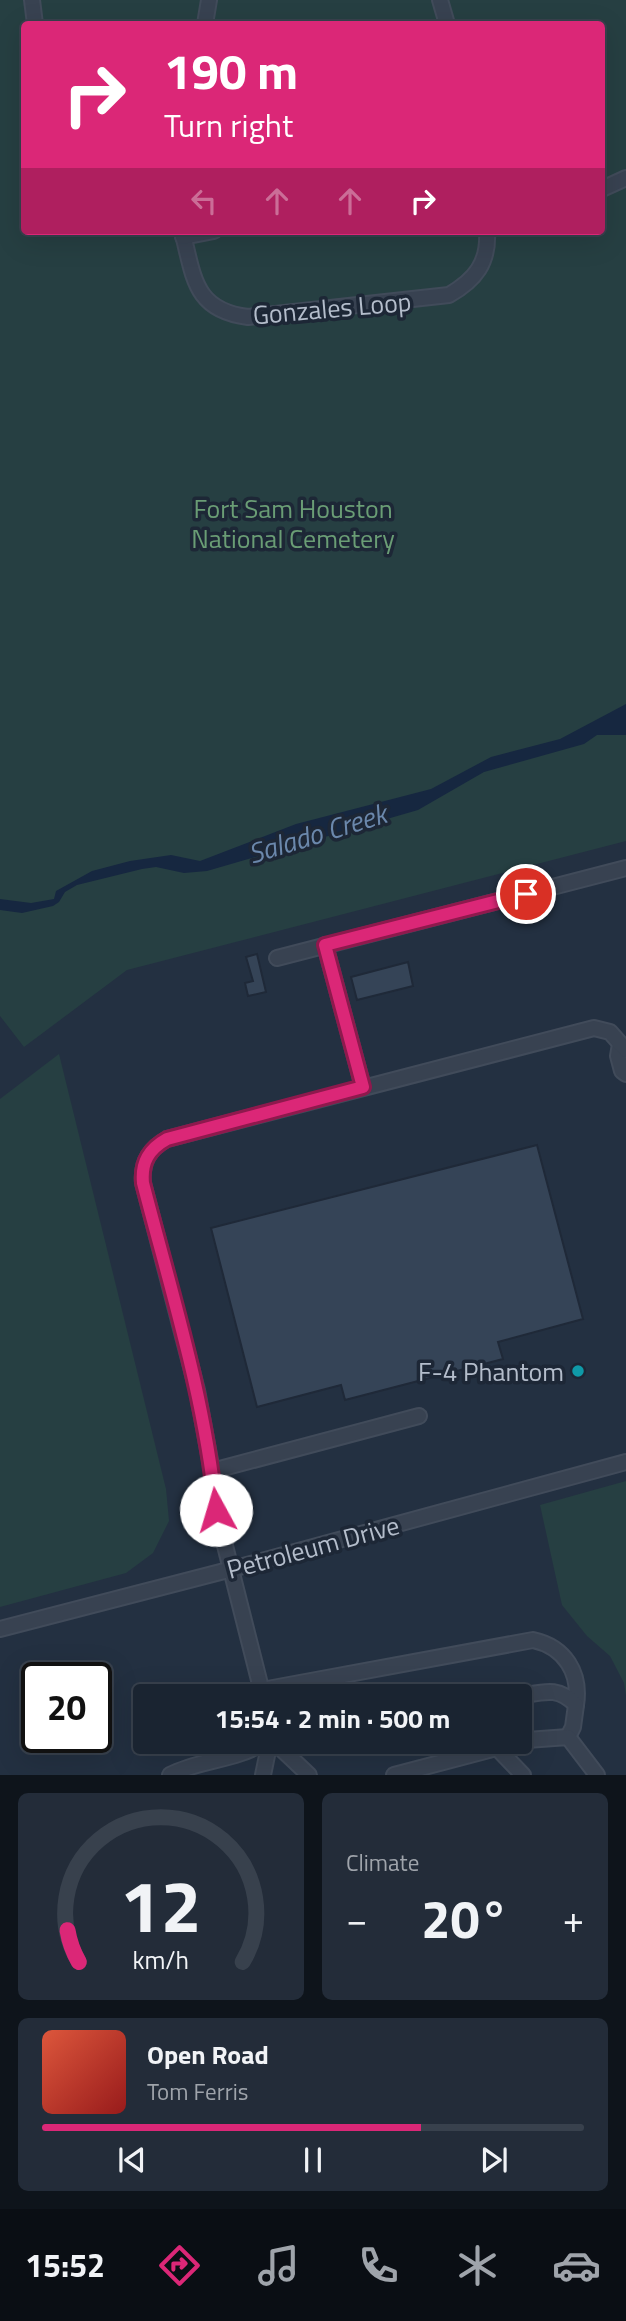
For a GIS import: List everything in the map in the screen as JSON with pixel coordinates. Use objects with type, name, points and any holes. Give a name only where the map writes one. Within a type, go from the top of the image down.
[{"type":"street","points":[[32,0],[35,21]]},
{"type":"street","points":[[206,21],[209,0]]},
{"type":"street","points":[[440,0],[446,21]]},
{"type":"street","points":[[605,188],[626,178]]},
{"type":"street","name":"Gonzales Loop","points":[[183,235],[197,286],[205,299],[223,312],[248,317],[449,295],[477,275],[485,259],[487,235]]},
{"type":"street","points":[[277,958],[626,868]]},
{"type":"street","points":[[325,945],[363,1087]]},
{"type":"street","points":[[261,1684],[216,1510],[212,1471],[197,1390],[143,1183],[144,1163],[151,1150],[167,1139],[594,1028],[610,1032],[623,1047],[618,1056],[622,1072],[626,1074]]},
{"type":"street","points":[[212,1471],[419,1416]]},
{"type":"street","name":"Petroleum Drive","points":[[0,1629],[626,1462]]},
{"type":"street","points":[[309,1684],[533,1640],[554,1647],[569,1662],[577,1684],[573,1727],[568,1737]]},
{"type":"street","points":[[532,1694],[555,1691],[563,1693],[576,1705]]},
{"type":"street","points":[[532,1740],[568,1737]]},
{"type":"street","points":[[568,1737],[597,1775]]},
{"type":"street","points":[[170,1775],[180,1770],[217,1768],[245,1754]]},
{"type":"street","points":[[263,1775],[267,1754]]},
{"type":"street","points":[[285,1754],[310,1775]]},
{"type":"street","points":[[394,1775],[474,1754]]},
{"type":"street","points":[[503,1754],[523,1775]]},
{"type":"street","points":[[437,1764],[448,1775]]},
{"type":"green space","name":"Fort Sam Houston National Cemetery","points":[[0,0],[626,0],[626,841],[127,970],[24,1047],[0,1016]]},
{"type":"green space","points":[[59,1054],[166,1489],[169,1521],[153,1553],[126,1573],[0,1607],[0,1099]]},
{"type":"green space","points":[[626,1481],[626,1696],[624,1683],[610,1656],[587,1636],[562,1605],[540,1505]]},
{"type":"water","name":"Salado Creek","points":[[626,704],[626,735],[597,735],[584,744],[484,772],[418,810],[207,871],[184,873],[156,867],[142,869],[77,885],[65,892],[53,906],[22,913],[0,910],[0,899],[31,903],[54,899],[56,891],[92,871],[130,861],[171,855],[200,861],[296,824],[431,789],[491,757],[560,739]]},
{"type":"building","points":[[257,954],[266,992],[248,996],[245,983],[253,981],[246,957]]},
{"type":"building","points":[[408,962],[413,986],[357,1000],[351,977]]},
{"type":"building","points":[[537,1145],[583,1319],[498,1342],[503,1359],[345,1400],[341,1385],[257,1407],[211,1228]]},
{"type":"place","name":"F-4 Phantom","points":[[578,1371]]},
{"type":"route","points":[[216,1510],[212,1471],[197,1390],[143,1183],[142,1174],[147,1156],[157,1144],[167,1139],[363,1087],[325,945],[526,894]]}]
